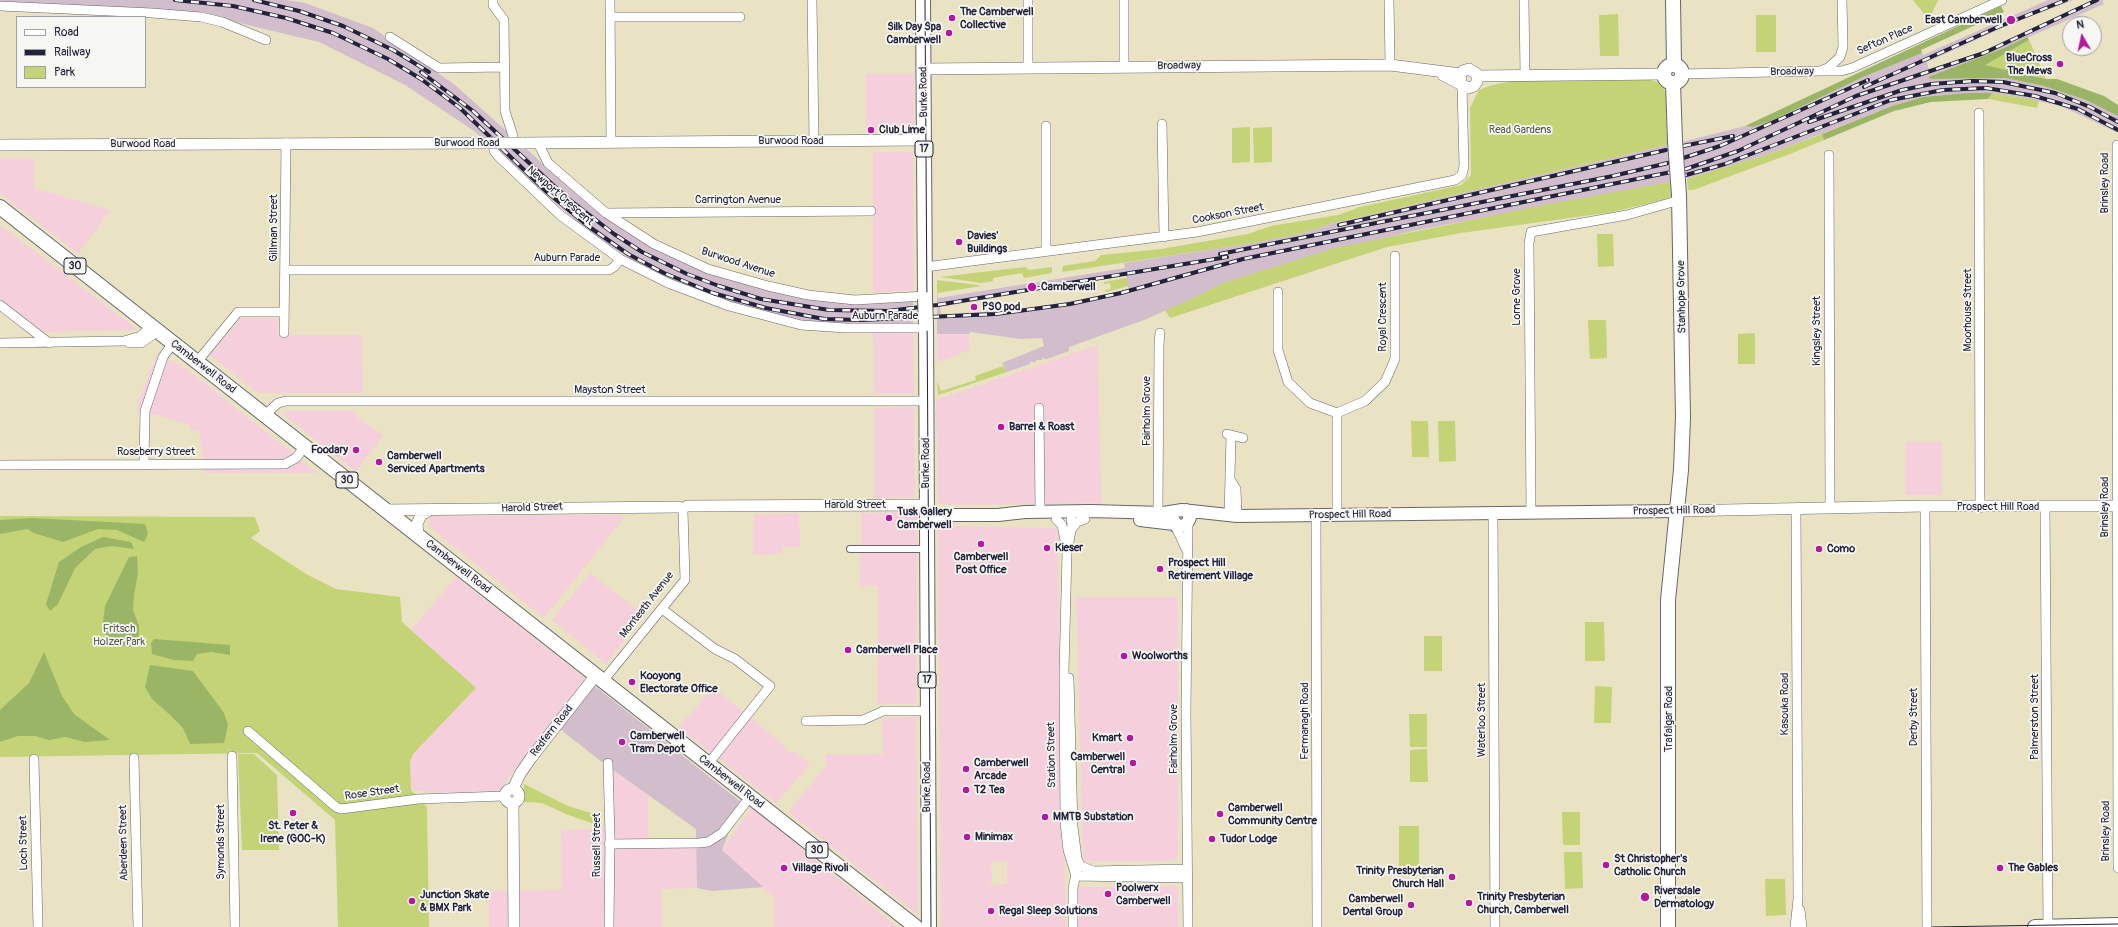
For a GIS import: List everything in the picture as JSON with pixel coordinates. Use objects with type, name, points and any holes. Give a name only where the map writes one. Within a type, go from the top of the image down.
[{"type":"main road","name":"Burke Road","points":[[923,0],[929,927]]},
{"type":"main road","name":"Stanhope Grove","points":[[1673,0],[1675,141],[1680,198],[1683,417],[1681,470],[1676,511]]},
{"type":"main road","name":"Camberwell Road","points":[[0,207],[916,927]]},
{"type":"main road","name":"Prospect Hill Road","points":[[926,510],[998,515],[1117,515],[1160,518],[1676,511]]},
{"type":"main road","name":"Trafalgar Road","points":[[1668,927],[1668,600],[1676,511]]},
{"type":"main road","points":[[1056,515],[1067,515],[1071,519]]},
{"type":"main road","name":"Prospect Hill Road","points":[[1071,519],[1085,519],[1099,515]]},
{"type":"main road","points":[[1174,524],[1173,517],[1185,517]]},
{"type":"main road","name":"Prospect Hill Road","points":[[1160,518],[1174,524]]},
{"type":"main road","points":[[2035,927],[2118,925]]},
{"type":"street","points":[[493,0],[493,5],[504,20],[505,111],[513,136]]},
{"type":"street","points":[[610,0],[611,142]]},
{"type":"street","points":[[812,0],[814,141]]},
{"type":"street","points":[[1028,0],[1028,68]]},
{"type":"street","points":[[1124,0],[1124,67]]},
{"type":"street","points":[[1389,0],[1390,65]]},
{"type":"street","points":[[1524,0],[1524,75]]},
{"type":"street","name":"Broadway","points":[[923,70],[1390,65],[1435,71],[1462,81],[1468,88],[1476,82],[1524,75],[1820,71],[1834,64],[1840,57],[1843,47],[1842,0]]},
{"type":"street","name":"Sefton Place","points":[[1820,71],[1841,71],[1852,68],[2002,0]]},
{"type":"street","points":[[0,6],[152,13],[201,17],[222,22],[266,40]]},
{"type":"street","points":[[611,18],[740,17]]},
{"type":"street","points":[[390,37],[439,68],[504,67]]},
{"type":"street","name":"Broadway","points":[[1462,81],[1469,69],[1475,72],[1476,82]]},
{"type":"street","name":"Cookson Street","points":[[925,267],[1164,237],[1455,180],[1462,175],[1464,166],[1464,104],[1462,81]]},
{"type":"street","name":"Cookson Street","points":[[1464,104],[1476,82]]},
{"type":"street","name":"Moorhouse Street","points":[[1979,113],[1980,508]]},
{"type":"street","points":[[1162,124],[1164,237]]},
{"type":"street","points":[[1046,126],[1046,251]]},
{"type":"street","name":"Burwood Road","points":[[3,144],[286,143],[491,145],[522,143],[924,140]]},
{"type":"street","name":"Gillman Street","points":[[284,333],[286,270],[286,143]]},
{"type":"street","name":"Burwood Avenue","points":[[538,143],[548,163],[606,213],[654,244],[708,269],[768,286],[808,294],[855,300],[925,297]]},
{"type":"street","name":"Newport Crescent","points":[[491,145],[498,156],[556,211],[620,259]]},
{"type":"street","name":"Brinsley Road","points":[[2116,145],[2118,233],[2118,868]]},
{"type":"street","name":"Kingsley Street","points":[[1829,155],[1830,508]]},
{"type":"street","name":"Lorne Grove","points":[[1531,513],[1529,243],[1531,232],[1627,215],[1680,198]]},
{"type":"street","name":"Carrington Avenue","points":[[606,213],[871,211]]},
{"type":"street","name":"Royal Crescent","points":[[1337,412],[1365,401],[1385,382],[1395,359],[1395,256]]},
{"type":"street","name":"Auburn Parade","points":[[286,270],[609,270],[614,268],[620,259],[648,274],[693,293],[741,310],[783,321],[827,328],[926,326]]},
{"type":"street","points":[[1278,292],[1278,350],[1288,382],[1310,403],[1337,412],[1337,515]]},
{"type":"street","points":[[0,305],[49,343]]},
{"type":"street","points":[[197,362],[238,312],[284,312]]},
{"type":"street","points":[[0,343],[124,341],[141,336],[154,328]]},
{"type":"street","name":"Fairholm Grove","points":[[1160,333],[1160,518]]},
{"type":"street","points":[[144,464],[145,410],[163,357],[173,343]]},
{"type":"street","name":"Mayston Street","points":[[267,417],[280,408],[294,402],[926,401]]},
{"type":"street","points":[[1039,408],[1040,515]]},
{"type":"street","points":[[1233,516],[1229,435],[1243,438]]},
{"type":"street","name":"Roseberry Street","points":[[0,465],[285,464],[296,458],[305,446]]},
{"type":"street","name":"Prospect Hill Road","points":[[1676,511],[1925,506],[1980,508],[2117,506]]},
{"type":"street","name":"Derby Street","points":[[1925,506],[1927,927]]},
{"type":"street","name":"Palmerston Street","points":[[2045,507],[2048,927]]},
{"type":"street","name":"Harold Street","points":[[385,510],[683,508],[926,510]]},
{"type":"street","name":"Monteath Avenue","points":[[599,678],[662,609],[684,580],[683,508]]},
{"type":"street","name":"Kasouka Road","points":[[1795,927],[1798,899],[1796,509]]},
{"type":"street","points":[[418,535],[417,524],[421,515],[430,510]]},
{"type":"street","name":"Waterloo Street","points":[[1493,514],[1495,927]]},
{"type":"street","name":"Station Street","points":[[1056,515],[1062,525],[1067,553]]},
{"type":"street","name":"Fermanagh Road","points":[[1316,515],[1318,927]]},
{"type":"street","name":"Fairholm Grove","points":[[1185,517],[1187,550],[1188,927]]},
{"type":"street","name":"Station Street","points":[[1071,519],[1071,532],[1067,553],[1066,632],[1069,810],[1071,847],[1076,876]]},
{"type":"street","points":[[1071,532],[1077,522],[1085,519]]},
{"type":"street","name":"Fairholm Grove","points":[[1174,524],[1187,550]]},
{"type":"street","points":[[850,548],[926,549]]},
{"type":"street","points":[[662,609],[715,649],[735,659],[770,686],[708,764]]},
{"type":"street","name":"Redfern Road","points":[[514,927],[510,796],[520,774],[531,758],[599,678]]},
{"type":"street","points":[[806,721],[863,720],[882,711],[927,711]]},
{"type":"street","name":"Rose Street","points":[[248,731],[336,807],[341,809],[418,799],[510,796]]},
{"type":"street","name":"Symonds Street","points":[[232,756],[234,927]]},
{"type":"street","name":"Aberdeen Street","points":[[134,758],[138,927]]},
{"type":"street","name":"Loch Street","points":[[34,759],[38,927]]},
{"type":"street","name":"Russell Street","points":[[608,763],[609,927]]},
{"type":"street","points":[[609,844],[708,842],[722,833],[750,797]]},
{"type":"street","name":"Station Street","points":[[1071,847],[1077,859],[1076,876],[1073,888],[1073,927]]},
{"type":"street","points":[[1077,859],[1081,866],[1091,870],[1126,873],[1187,874]]},
{"type":"street","points":[[1076,876],[1126,873]]},
{"type":"street","name":"Kasouka Road","points":[[1798,899],[1802,927]]},
{"type":"shaded area","points":[[0,0],[286,0],[305,3],[373,28],[455,85],[590,206],[626,232],[683,262],[713,275],[776,292],[823,301],[869,304],[913,300],[913,325],[874,326],[802,322],[754,310],[687,287],[640,265],[585,229],[474,131],[405,85],[319,42],[197,13],[0,2]]},
{"type":"shaded area","points":[[2048,0],[2073,0],[2011,24],[1927,62],[1929,70],[1983,51],[2092,0],[2104,0],[2102,1],[2104,4],[2077,16],[2062,16],[2062,22],[2004,48],[1928,77],[1931,79],[2005,78],[2044,86],[2086,100],[2115,114],[2118,116],[2118,133],[2061,106],[2024,98],[1992,93],[1966,93],[1923,97],[1892,106],[1772,153],[1687,179],[1682,142],[1745,126],[1753,127],[1771,121],[1863,77],[1922,53],[1923,55]]},
{"type":"shaded area","points":[[866,74],[914,74],[914,131],[866,132]]},
{"type":"shaded area","points":[[1667,145],[1670,182],[1413,231],[1304,258],[1223,283],[1144,320],[1069,347],[1069,351],[1047,359],[1042,358],[1042,360],[1036,360],[1036,362],[1030,362],[1030,364],[1007,372],[1002,363],[1044,346],[1042,338],[1021,339],[970,332],[969,334],[937,334],[937,293],[938,298],[1125,268],[1124,263],[1259,242],[1299,234],[1334,223]],"holes":[[[1126,275],[1128,289],[1094,297],[1019,310],[941,314],[940,307]]]},
{"type":"shaded area","points":[[873,152],[911,152],[913,154],[914,290],[873,293]]},
{"type":"shaded area","points":[[0,158],[34,158],[34,188],[110,210],[78,254],[0,193]]},
{"type":"shaded area","points":[[0,225],[138,330],[39,332],[0,302]]},
{"type":"shaded area","points":[[241,318],[278,318],[278,335],[362,335],[363,393],[258,393],[210,355]]},
{"type":"shaded area","points":[[913,332],[914,394],[874,394],[873,333]]},
{"type":"shaded area","points":[[937,334],[969,334],[969,350],[938,362]]},
{"type":"shaded area","points":[[1098,345],[1101,503],[962,505],[940,504],[938,502],[936,400]]},
{"type":"shaded area","points":[[157,354],[180,364],[318,473],[205,473],[199,430],[192,430],[189,425],[158,415],[137,415],[137,406]]},
{"type":"shaded area","points":[[914,407],[915,495],[913,497],[874,498],[874,408]]},
{"type":"shaded area","points":[[286,411],[354,411],[358,418],[383,435],[356,472],[284,415]]},
{"type":"shaded area","points":[[1906,442],[1942,442],[1942,495],[1905,495]]},
{"type":"shaded area","points":[[912,512],[917,517],[916,704],[877,704],[878,586],[860,586],[861,513]]},
{"type":"shaded area","points":[[799,513],[800,547],[783,547],[782,554],[753,555],[754,515]]},
{"type":"shaded area","points":[[621,515],[623,519],[544,618],[428,526],[432,516]]},
{"type":"shaded area","points":[[938,526],[1057,528],[1066,927],[941,927]],"holes":[[[996,861],[1007,861],[1007,884],[989,885],[992,881],[991,863]]]},
{"type":"shaded area","points":[[590,573],[644,615],[606,664],[552,620]]},
{"type":"shaded area","points":[[456,577],[586,679],[509,777],[498,798],[411,790],[410,766],[413,754],[476,688],[411,630]]},
{"type":"shaded area","name":"Camberwell Central","points":[[1076,597],[1178,597],[1178,857],[1173,861],[1083,861]]},
{"type":"shaded area","points":[[586,679],[741,802],[722,850],[763,887],[712,891],[697,888],[696,829],[602,762],[552,723]]},
{"type":"shaded area","points":[[714,688],[781,743],[789,752],[795,752],[810,764],[776,803],[678,727]]},
{"type":"shaded area","points":[[916,717],[918,915],[788,812],[827,765],[825,755],[883,754],[882,718]]},
{"type":"shaded area","points":[[602,762],[648,795],[648,839],[697,838],[697,888],[661,889],[662,927],[489,927],[489,891],[562,890],[561,830],[606,829]]},
{"type":"shaded area","points":[[752,807],[897,927],[774,927],[774,898],[722,850]]},
{"type":"shaded area","points":[[1176,886],[1178,889],[1178,927],[1076,927],[1076,891],[1079,887]]},
{"type":"green space","points":[[1913,0],[1938,0],[1929,20]]},
{"type":"green space","points":[[2001,6],[2004,12],[1921,50],[1922,53],[1863,77],[1771,121],[1753,127],[1745,126]]},
{"type":"green space","points":[[1618,14],[1619,56],[1600,56],[1599,15]]},
{"type":"green space","points":[[1756,15],[1776,15],[1776,52],[1756,52]]},
{"type":"green space","points":[[2027,37],[2029,40],[1985,65],[2046,79],[2057,79],[2104,96],[2118,105],[2118,116],[2086,100],[2044,86],[2005,78],[1931,79],[1928,77],[2004,48]]},
{"type":"green space","points":[[2029,40],[2046,79],[1984,65]]},
{"type":"green space","name":"Read Gardens","points":[[1650,80],[1660,83],[1666,93],[1667,145],[1334,223],[1299,234],[1259,242],[1062,272],[1063,266],[1095,261],[1101,255],[1161,249],[1248,234],[1271,226],[1338,215],[1360,207],[1461,185],[1471,175],[1470,108],[1479,90],[1492,85],[1514,81]]},
{"type":"green space","points":[[1966,93],[1992,93],[1988,99],[1931,102],[1894,111],[1824,140],[1822,134],[1892,106],[1923,97]]},
{"type":"green space","points":[[1992,93],[2039,101],[2037,108],[1988,99]]},
{"type":"green space","points":[[1250,127],[1250,162],[1232,163],[1232,128]]},
{"type":"green space","points":[[1272,127],[1272,162],[1254,163],[1253,128]]},
{"type":"green space","points":[[1822,134],[1824,140],[1693,190],[1688,190],[1687,179],[1772,153]]},
{"type":"green space","points":[[1670,182],[1672,196],[1666,199],[1613,212],[1461,233],[1387,247],[1170,318],[1165,310],[1183,303],[1223,283],[1335,248],[1544,205]]},
{"type":"green space","points":[[1597,234],[1613,234],[1614,266],[1598,267]]},
{"type":"green space","points":[[1025,267],[1029,270],[1052,267],[1052,273],[1024,278],[1022,273],[993,278],[993,281],[981,283],[940,277]]},
{"type":"green space","points":[[1127,278],[1128,286],[1106,292],[1105,290],[1111,289],[1110,283],[1104,284],[1104,282]]},
{"type":"green space","points":[[937,280],[978,285],[981,286],[937,293]]},
{"type":"green space","points":[[1588,320],[1606,320],[1607,358],[1590,359]]},
{"type":"green space","points":[[1755,333],[1755,364],[1738,364],[1738,334]]},
{"type":"green space","points":[[1003,366],[1007,372],[938,395],[937,381],[941,391],[976,380],[975,376]]},
{"type":"green space","points":[[1411,421],[1428,421],[1429,457],[1412,457]]},
{"type":"green space","points":[[1438,421],[1455,421],[1456,461],[1439,462]]},
{"type":"green space","name":"Fritsch Holzer Park","points":[[0,516],[255,517],[260,531],[251,538],[306,574],[336,589],[400,597],[402,622],[476,688],[413,754],[410,762],[411,790],[427,807],[429,927],[338,927],[335,820],[257,753],[0,757]]},
{"type":"green space","points":[[32,518],[145,524],[148,534],[144,542],[117,530],[98,529],[63,542],[34,533],[27,529],[0,534],[0,520]]},
{"type":"green space","points":[[103,537],[131,542],[134,549],[112,546],[95,549],[75,568],[58,604],[50,611],[46,604],[59,562],[81,547]]},
{"type":"green space","points":[[137,556],[138,573],[133,610],[139,626],[139,638],[130,647],[116,644],[106,635],[103,622],[105,606],[129,557]]},
{"type":"green space","points":[[1585,622],[1604,622],[1605,661],[1585,661]]},
{"type":"green space","points":[[1424,636],[1442,636],[1442,671],[1424,671]]},
{"type":"green space","points":[[154,639],[230,645],[230,655],[211,652],[197,654],[193,661],[174,660],[152,654],[151,643]]},
{"type":"green space","points":[[44,652],[62,696],[74,714],[110,740],[85,742],[65,737],[49,740],[35,736],[18,736],[0,742],[0,710],[29,683]]},
{"type":"green space","points":[[150,665],[193,671],[224,713],[228,725],[224,743],[190,744],[183,728],[152,699],[145,687]]},
{"type":"green space","points":[[1595,686],[1612,687],[1611,723],[1594,723]]},
{"type":"green space","points":[[1409,714],[1427,714],[1427,747],[1410,747]]},
{"type":"green space","points":[[1427,749],[1428,782],[1410,782],[1410,750]]},
{"type":"green space","points":[[238,754],[254,754],[277,775],[279,850],[242,850]]},
{"type":"green space","points":[[524,784],[568,806],[601,816],[602,827],[566,814],[542,803],[524,802]]},
{"type":"green space","points":[[1562,812],[1580,812],[1580,845],[1563,845]]},
{"type":"green space","points":[[1399,826],[1419,826],[1419,866],[1399,866]]},
{"type":"green space","points":[[1564,852],[1582,852],[1583,888],[1565,889]]},
{"type":"green space","points":[[1765,879],[1785,879],[1786,915],[1766,916]]},
{"type":"tram line","points":[[925,0],[931,927]]},
{"type":"tram line","points":[[1932,927],[2118,924]]},
{"type":"railway","points":[[175,0],[233,6],[286,18],[333,33],[388,59],[421,79],[460,108],[548,193],[588,226],[628,254],[664,273],[713,293],[766,308],[824,319],[861,320],[996,314],[1070,304],[1121,293],[1243,259],[1686,169],[1738,151],[1856,96],[1984,53],[2097,0]]},
{"type":"railway","points":[[254,0],[299,11],[343,26],[393,50],[429,72]]},
{"type":"railway","points":[[1864,87],[1998,27],[2066,0]]},
{"type":"railway","points":[[421,72],[473,111],[566,197],[614,234],[642,252],[687,274],[761,299],[829,310],[888,311],[937,305],[1227,257]]},
{"type":"railway","points":[[1220,254],[1613,176],[1668,163],[1720,146],[1868,80]]},
{"type":"railway","points":[[1809,122],[1902,90],[1932,84],[1973,81],[2003,82],[2055,93],[2090,107],[2118,122]]},
{"type":"railway","points":[[1679,177],[1725,164],[1891,100],[1943,90],[1986,88],[2035,96],[2078,109],[2118,130]]},
{"type":"railway","points":[[1683,146],[1733,136]]},
{"type":"railway","points":[[1339,225],[1666,150]]},
{"type":"place","name":"The Camberwell Collective","points":[[952,18]]},
{"type":"place","name":"East Camberwell","points":[[2011,20]]},
{"type":"place","name":"Silk Day Spa Camberwell","points":[[949,33]]},
{"type":"place","name":"BlueCross The Mews","points":[[2060,64]]},
{"type":"place","name":"Club Lime","points":[[871,130]]},
{"type":"place","name":"Davies' Buildings","points":[[959,242]]},
{"type":"place","name":"Camberwell","points":[[1032,287]]},
{"type":"place","name":"PSO pod","points":[[974,307]]},
{"type":"place","name":"Barrel & Roast","points":[[1001,427]]},
{"type":"place","name":"Foodary","points":[[356,450]]},
{"type":"place","name":"Camberwell Serviced Apartments","points":[[379,462]]},
{"type":"place","name":"Tusk Gallery Camberwell","points":[[889,518]]},
{"type":"place","name":"Camberwell Post Office","points":[[981,544]]},
{"type":"place","name":"Kieser","points":[[1047,548]]},
{"type":"place","name":"Como","points":[[1819,549]]},
{"type":"place","name":"Prospect Hill Retirement Village","points":[[1160,569]]},
{"type":"place","name":"Camberwell Place","points":[[848,650]]},
{"type":"place","name":"Woolworths","points":[[1124,656]]},
{"type":"place","name":"Kooyong Electorate Office","points":[[632,682]]},
{"type":"place","name":"Kmart","points":[[1130,738]]},
{"type":"place","name":"Camberwell Tram Depot","points":[[622,742]]},
{"type":"place","name":"Camberwell Central","points":[[1133,763]]},
{"type":"place","name":"Camberwell Arcade","points":[[966,769]]},
{"type":"place","name":"T2 Tea","points":[[966,790]]},
{"type":"place","name":"St. Peter & Irene (GOC-K)","points":[[293,813]]},
{"type":"place","name":"Camberwell Community Centre","points":[[1220,814]]},
{"type":"place","name":"MMTB Substation","points":[[1045,817]]},
{"type":"place","name":"Minimax","points":[[967,837]]},
{"type":"place","name":"Tudor Lodge","points":[[1212,839]]},
{"type":"place","name":"St Christopher's Catholic Church","points":[[1606,865]]},
{"type":"place","name":"Village Rivoli","points":[[784,868]]},
{"type":"place","name":"The Gables","points":[[2000,868]]},
{"type":"place","name":"Trinity Presbyterian Church Hall","points":[[1452,877]]},
{"type":"place","name":"Poolwerx Camberwell","points":[[1108,894]]},
{"type":"place","name":"Riversdale Dermatology","points":[[1645,897]]},
{"type":"place","name":"Junction Skate & BMX Park","points":[[412,901]]},
{"type":"place","name":"Trinity Presbyterian Church, Camberwell","points":[[1469,903]]},
{"type":"place","name":"Camberwell Dental Group","points":[[1411,905]]},
{"type":"place","name":"Regal Sleep Solutions","points":[[991,911]]}]
